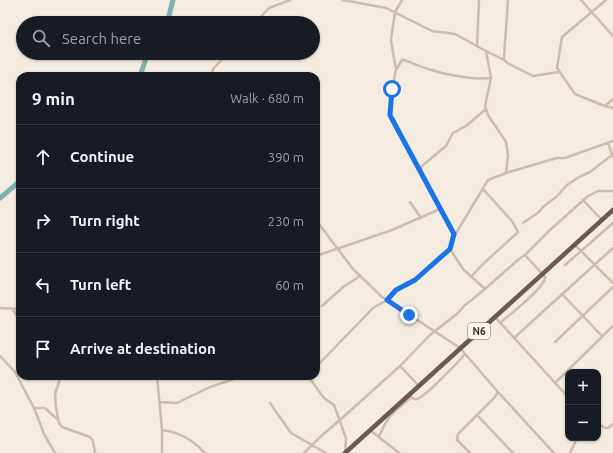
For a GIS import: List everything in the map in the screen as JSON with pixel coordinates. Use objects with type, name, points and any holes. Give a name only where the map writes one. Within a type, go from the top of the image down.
[{"type":"highway","name":"N6","points":[[345,453],[410,396],[418,386],[575,244],[602,220],[611,215],[613,210]]},
{"type":"street","points":[[262,16],[269,8],[290,0]]},
{"type":"street","points":[[344,0],[386,8],[432,31],[455,34],[533,76],[559,72]]},
{"type":"street","points":[[396,70],[391,40],[395,12],[402,0]]},
{"type":"street","points":[[477,46],[479,0]]},
{"type":"street","points":[[504,60],[508,0]]},
{"type":"street","points":[[581,0],[613,36]]},
{"type":"street","points":[[606,0],[562,37],[556,68],[574,94],[613,108]]},
{"type":"street","points":[[486,51],[491,78],[485,106],[488,115],[506,142],[508,156],[506,173]]},
{"type":"street","points":[[394,58],[434,71],[469,78],[491,78]]},
{"type":"street","points":[[212,72],[221,60]]},
{"type":"street","points":[[402,60],[396,70],[392,89],[390,115],[454,234]]},
{"type":"street","points":[[605,106],[613,99]]},
{"type":"street","points":[[420,171],[422,166],[446,146],[453,133],[466,126],[486,109]]},
{"type":"street","points":[[320,362],[373,308],[387,300],[396,290],[415,280],[450,249],[454,234],[488,180],[506,173],[558,158],[565,158],[613,141]]},
{"type":"street","points":[[523,223],[539,212],[567,185],[590,172],[612,156],[608,143]]},
{"type":"street","points":[[471,277],[518,232],[512,221],[483,189]]},
{"type":"street","points":[[304,453],[400,366],[430,335],[458,313],[519,258],[525,256],[549,231],[583,200],[593,193],[613,191]]},
{"type":"street","points":[[583,200],[602,220]]},
{"type":"street","points":[[410,202],[421,218]]},
{"type":"street","points":[[320,255],[392,230],[440,209]]},
{"type":"street","points":[[565,265],[613,223]]},
{"type":"street","points":[[320,226],[337,249],[360,275],[387,300],[460,348],[554,453]]},
{"type":"street","points":[[575,244],[613,283]]},
{"type":"street","points":[[514,338],[613,248]]},
{"type":"street","points":[[450,249],[463,269],[485,289]]},
{"type":"street","points":[[500,323],[533,295],[546,280],[545,277],[525,256]]},
{"type":"street","points":[[322,306],[343,286],[360,275]]},
{"type":"street","points":[[555,342],[613,287]]},
{"type":"street","points":[[562,294],[602,336]]},
{"type":"street","points":[[0,308],[16,309]]},
{"type":"street","points":[[12,309],[16,314]]},
{"type":"street","points":[[495,317],[565,394]]},
{"type":"street","points":[[555,383],[613,326]]},
{"type":"street","points":[[379,437],[387,420],[394,412],[407,402],[410,396],[417,399],[426,394],[464,354]]},
{"type":"street","points":[[0,356],[16,374]]},
{"type":"street","points":[[400,366],[418,386]]},
{"type":"street","points":[[19,380],[34,408],[44,434],[55,453]]},
{"type":"street","points":[[57,419],[55,394],[60,380]]},
{"type":"street","points":[[157,380],[162,430],[162,453]]},
{"type":"street","points":[[160,402],[177,402],[210,387],[231,380]]},
{"type":"street","points":[[311,380],[324,398],[334,405],[346,438],[345,453]]},
{"type":"street","points":[[470,453],[457,440],[458,434],[495,397],[498,392]]},
{"type":"street","points":[[270,403],[291,433],[326,453]]},
{"type":"street","points":[[34,408],[45,408],[57,419],[62,427],[92,439],[95,453]]},
{"type":"street","points":[[477,415],[513,453]]},
{"type":"street","points":[[601,424],[608,428],[613,424]]},
{"type":"street","points":[[162,430],[170,431],[189,438],[205,453]]},
{"type":"street","points":[[370,430],[399,453]]},
{"type":"street","points":[[570,453],[576,441]]},
{"type":"waterway","points":[[169,16],[173,0]]},
{"type":"waterway","points":[[141,72],[146,60]]},
{"type":"waterway","points":[[0,198],[16,184]]},
{"type":"route","points":[[392,89],[392,107],[390,115],[454,234],[450,249],[415,280],[396,290],[387,300],[409,315]]}]
